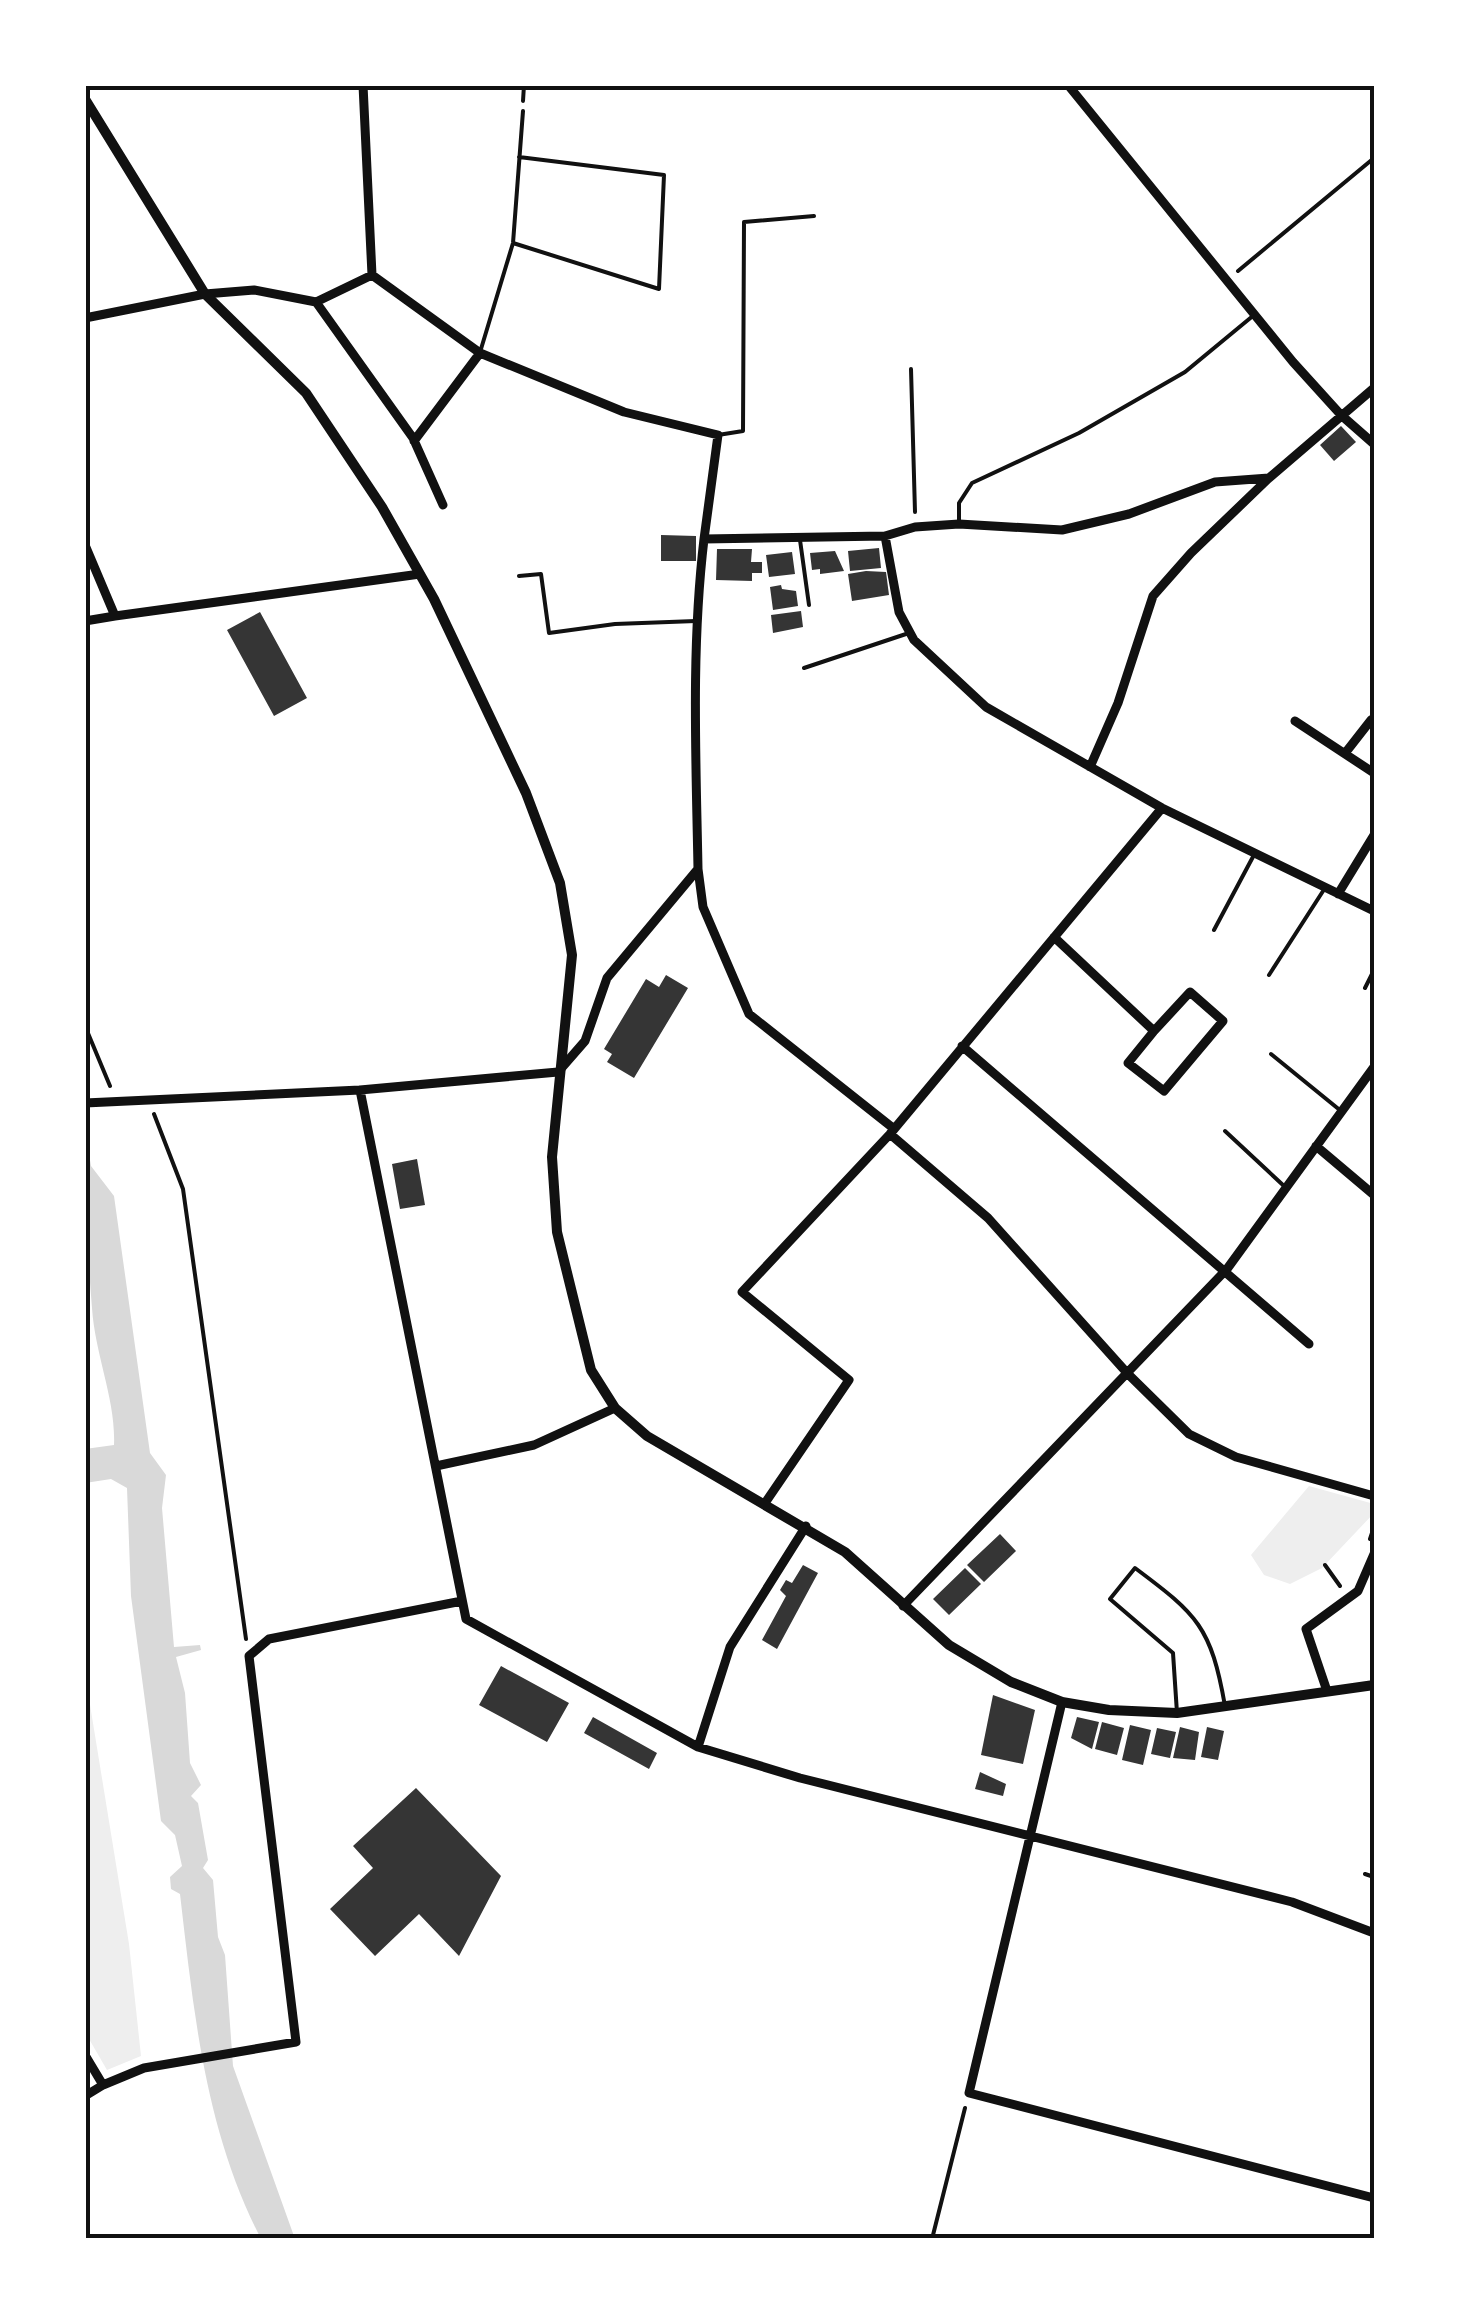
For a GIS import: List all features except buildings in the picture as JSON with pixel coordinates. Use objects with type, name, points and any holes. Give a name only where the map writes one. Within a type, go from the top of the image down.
[{"type":"street","points":[[363,85],[372,275]]},
{"type":"street","points":[[1068,85],[1254,316],[1341,416],[1374,444]]},
{"type":"street","points":[[85,100],[205,294],[306,393],[382,507],[420,574],[526,793],[560,882],[572,954],[552,1156],[557,1232],[591,1370],[614,1408],[647,1436],[845,1552],[902,1606],[978,1664],[1062,1702],[1108,1710],[1177,1712],[1374,1685]]},
{"type":"street","points":[[85,318],[205,294],[254,290],[316,302],[372,275]]},
{"type":"street","points":[[372,275],[480,353],[624,412],[718,435],[696,622],[698,868],[703,907],[749,1014],[891,1131],[988,1218],[1128,1374],[1189,1434],[1236,1457],[1374,1496]]},
{"type":"street","points":[[316,302],[414,441],[443,505]]},
{"type":"street","points":[[414,441],[480,353]]},
{"type":"street","points":[[1090,767],[1118,703],[1153,596],[1191,553],[1269,478],[1374,388]]},
{"type":"street","points":[[704,540],[886,536],[915,527],[959,524],[1062,530],[1130,514],[1216,482],[1269,478]]},
{"type":"street","points":[[886,536],[899,612],[910,633],[986,707],[1162,808],[1374,911]]},
{"type":"street","points":[[85,545],[115,616]]},
{"type":"street","points":[[85,620],[420,574]]},
{"type":"street","points":[[1346,752],[1371,720],[1374,722]]},
{"type":"street","points":[[1295,721],[1374,773]]},
{"type":"street","points":[[765,1503],[849,1380],[742,1292],[891,1131],[1162,808]]},
{"type":"street","points":[[1338,894],[1374,836]]},
{"type":"street","points":[[85,1103],[360,1090],[558,1072],[585,1041],[606,978],[698,868]]},
{"type":"street","points":[[1054,937],[1154,1031]]},
{"type":"street","points":[[1190,992],[1223,1020],[1164,1091],[1128,1062],[1154,1031],[1190,992]]},
{"type":"street","points":[[962,1046],[1309,1344]]},
{"type":"street","points":[[902,1606],[1223,1274],[1374,1067]]},
{"type":"street","points":[[360,1090],[466,1619],[698,1747],[800,1778],[1292,1902],[1374,1933]]},
{"type":"street","points":[[1316,1146],[1374,1195]]},
{"type":"street","points":[[436,1466],[534,1444],[614,1408]]},
{"type":"street","points":[[698,1747],[730,1647],[806,1526]]},
{"type":"street","points":[[1328,1691],[1306,1629],[1358,1591],[1374,1554]]},
{"type":"street","points":[[85,2096],[103,2085],[162,2065],[296,2042],[248,1656],[269,1639],[462,1601]]},
{"type":"street","points":[[1062,1702],[969,2093],[1374,2198]]},
{"type":"street","points":[[85,2054],[103,2085]]},
{"type":"lane","points":[[480,353],[513,243],[522,111]]},
{"type":"lane","points":[[513,243],[659,289],[664,175],[519,157]]},
{"type":"lane","points":[[718,435],[743,431],[744,222],[814,216]]},
{"type":"lane","points":[[959,524],[959,503],[972,483],[1078,433],[1185,372],[1254,316]]},
{"type":"lane","points":[[800,538],[808,605]]},
{"type":"lane","points":[[519,576],[541,574],[550,633],[615,624],[696,622]]},
{"type":"lane","points":[[804,668],[910,633]]},
{"type":"lane","points":[[1214,930],[1255,853]]},
{"type":"lane","points":[[1268,974],[1326,888]]},
{"type":"lane","points":[[1365,988],[1374,970]]},
{"type":"lane","points":[[1271,1054],[1341,1111]]},
{"type":"lane","points":[[1225,1132],[1286,1188]]},
{"type":"lane","points":[[1177,1712],[1174,1654],[1110,1599],[1135,1568],[1187,1606],[1211,1643],[1225,1707]]},
{"type":"lane","points":[[1366,1874],[1374,1877]]},
{"type":"path","points":[[1227,280],[1374,158]]},
{"type":"path","points":[[910,369],[915,527]]},
{"type":"path","points":[[85,1026],[110,1102]]},
{"type":"path","points":[[148,1100],[183,1189],[248,1656]]},
{"type":"path","points":[[1325,1566],[1343,1590]]},
{"type":"path","points":[[932,2239],[969,2093]]},
{"type":"shaded area","points":[[85,1130],[91,1166],[114,1196],[150,1453],[166,1475],[162,1508],[174,1647],[200,1645],[201,1650],[176,1657],[185,1693],[190,1763],[201,1785],[191,1796],[198,1803],[208,1860],[203,1868],[213,1880],[218,1937],[225,1955],[233,2066],[295,2239],[261,2239],[242,2198],[214,2114],[197,2027],[180,1894],[171,1889],[170,1877],[182,1866],[175,1835],[161,1821],[131,1596],[127,1488],[111,1479],[85,1483],[85,1449],[114,1445],[114,1428],[92,1308]]},
{"type":"shaded area","points":[[1309,1486],[1374,1504],[1374,1513],[1322,1568],[1290,1584],[1264,1575],[1251,1555]]},
{"type":"shaded area","points":[[85,1674],[129,1944],[141,2056],[107,2070],[85,2032]]}]
